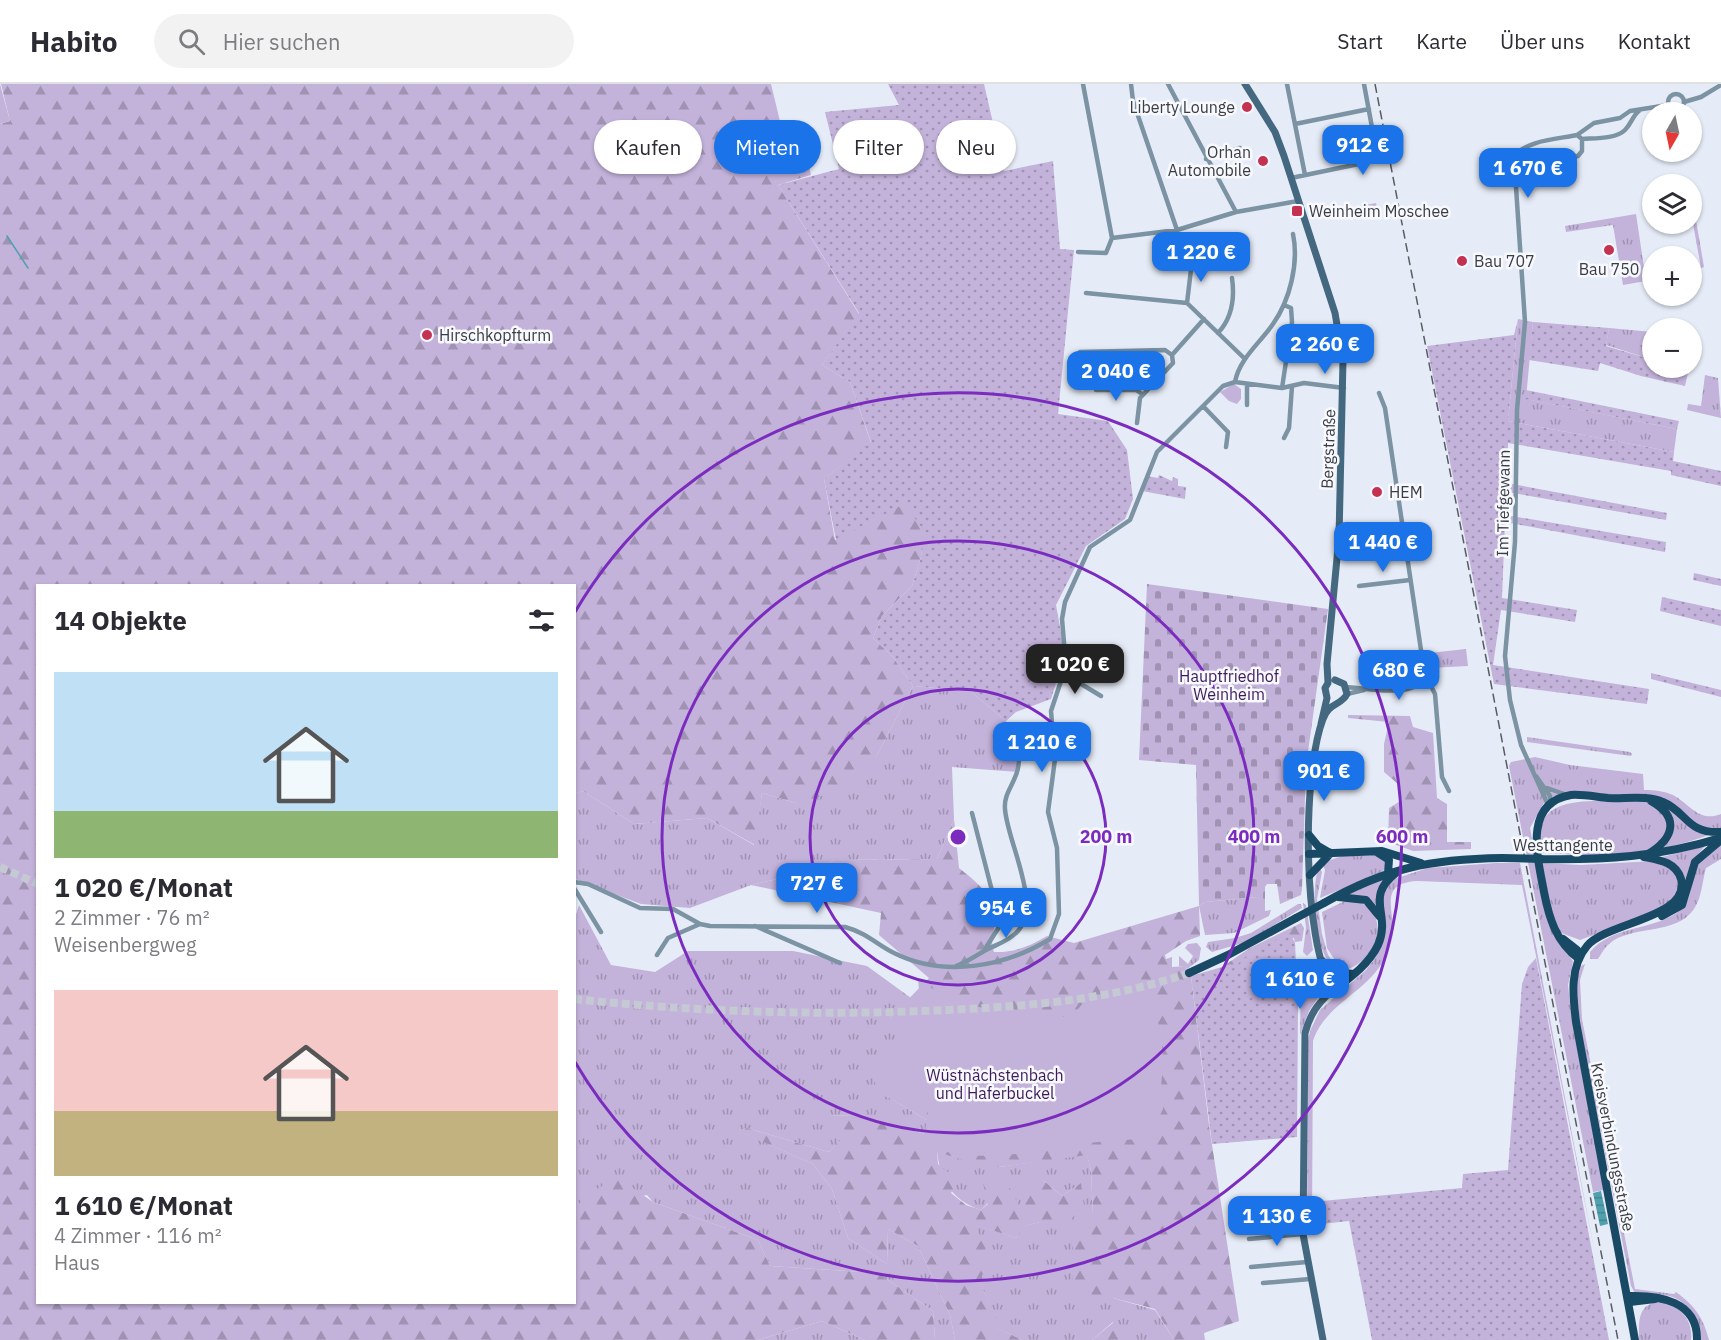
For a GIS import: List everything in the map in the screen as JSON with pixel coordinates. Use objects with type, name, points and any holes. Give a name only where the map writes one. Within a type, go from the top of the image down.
[{"type":"main road","name":"Bergstraße","points":[[1245,84],[1275,132],[1339,330],[1344,388],[1339,537],[1328,653],[1332,682],[1324,692],[1327,698],[1316,743],[1309,835],[1314,936],[1334,990]]},
{"type":"main road","points":[[1332,682],[1342,682],[1346,691]]},
{"type":"main road","name":"Bergstraße","points":[[1321,724],[1334,702],[1342,700],[1346,691]]},
{"type":"main road","points":[[1327,698],[1334,702]]},
{"type":"main road","points":[[1579,959],[1559,937],[1551,922],[1536,845],[1537,825],[1550,806],[1570,796],[1649,800],[1667,804],[1697,829],[1721,832]]},
{"type":"main road","points":[[1550,806],[1585,797]]},
{"type":"main road","points":[[1644,857],[1664,844],[1670,829],[1666,813],[1649,800]]},
{"type":"main road","points":[[1309,835],[1317,846],[1331,854]]},
{"type":"main road","points":[[1579,959],[1603,938],[1678,909],[1686,898],[1695,862],[1721,838]]},
{"type":"main road","name":"Westtangente","points":[[1189,973],[1228,955],[1335,897],[1403,868],[1423,863],[1502,858],[1644,857],[1668,853],[1721,838]]},
{"type":"main road","points":[[1374,852],[1389,860],[1388,873]]},
{"type":"main road","points":[[1309,854],[1386,852],[1423,863]]},
{"type":"main road","points":[[1310,874],[1331,854]]},
{"type":"main road","points":[[1569,943],[1594,939],[1614,928],[1666,909],[1677,900],[1682,884],[1677,871],[1666,862],[1644,857]]},
{"type":"main road","points":[[1323,1340],[1303,1234],[1305,1034],[1313,1012],[1372,956],[1378,944],[1382,921],[1380,891],[1383,884],[1403,868]]},
{"type":"main road","points":[[1335,897],[1357,897],[1366,900],[1382,921]]},
{"type":"main road","points":[[1559,937],[1579,952],[1579,959]]},
{"type":"main road","points":[[1579,959],[1594,939]]},
{"type":"main road","name":"Kreisverbindungsstraße","points":[[1579,959],[1573,982],[1576,1022],[1635,1340]]},
{"type":"main road","points":[[1322,960],[1331,972],[1334,990]]},
{"type":"main road","points":[[1331,972],[1354,974]]},
{"type":"main road","points":[[1629,1299],[1644,1302],[1659,1298]]},
{"type":"main road","points":[[1629,1299],[1659,1298],[1673,1301],[1687,1311],[1695,1324],[1696,1340]]},
{"type":"main road","points":[[1632,1321],[1644,1302]]},
{"type":"street","points":[[1078,252],[1106,253],[1112,238],[1083,84]]},
{"type":"street","points":[[1131,84],[1133,101],[1177,230]]},
{"type":"street","points":[[1177,84],[1169,86],[1236,212]]},
{"type":"street","points":[[1287,84],[1305,175]]},
{"type":"street","points":[[1364,84],[1376,149]]},
{"type":"street","points":[[1668,102],[1668,98],[1674,94],[1681,96],[1684,102],[1701,97],[1721,86]]},
{"type":"street","points":[[1295,124],[1370,109]]},
{"type":"street","points":[[1582,139],[1582,151],[1578,156],[1515,172],[1514,157],[1517,152],[1530,146],[1577,135],[1594,123],[1640,110]]},
{"type":"street","points":[[1577,135],[1582,139],[1622,132],[1640,110]]},
{"type":"street","points":[[1206,159],[1240,148]]},
{"type":"street","points":[[1291,178],[1378,160]]},
{"type":"street","name":"Im Tiefgewann","points":[[1515,172],[1524,330],[1517,410],[1515,542],[1505,656],[1513,716],[1521,745],[1550,806]]},
{"type":"street","points":[[1112,238],[1177,230],[1236,212],[1298,201]]},
{"type":"street","points":[[1234,382],[1237,370],[1274,323],[1284,305],[1291,282],[1293,234]]},
{"type":"street","points":[[1187,303],[1192,261]]},
{"type":"street","points":[[1218,333],[1228,322],[1233,290],[1232,278]]},
{"type":"street","points":[[1086,293],[1187,303],[1245,359]]},
{"type":"street","points":[[1282,388],[1292,322],[1291,308],[1284,305]]},
{"type":"street","points":[[1172,356],[1204,320]]},
{"type":"street","points":[[1080,352],[1165,350],[1172,356],[1173,363],[1142,394],[1137,423]]},
{"type":"street","points":[[657,955],[668,938],[700,924],[845,927],[860,931],[892,952],[911,961],[969,968],[1023,954],[1050,939],[1059,914],[1058,848],[1048,812],[1055,759],[1051,711],[1067,656],[1063,610],[1090,547],[1130,520],[1157,452],[1223,386],[1234,382],[1282,388],[1304,383],[1344,388]]},
{"type":"street","points":[[1247,384],[1247,405]]},
{"type":"street","points":[[1284,438],[1289,429],[1292,387]]},
{"type":"street","points":[[1096,390],[1136,390],[1142,394]]},
{"type":"street","points":[[1378,393],[1385,408],[1425,669],[1423,681]]},
{"type":"street","points":[[1203,406],[1228,432],[1226,447]]},
{"type":"street","points":[[1359,586],[1410,580]]},
{"type":"street","points":[[1063,673],[1101,696]]},
{"type":"street","points":[[1346,691],[1402,690],[1423,681]]},
{"type":"street","points":[[1423,681],[1431,686],[1435,694],[1442,777],[1449,791]]},
{"type":"street","points":[[950,967],[972,960],[984,951],[1011,938],[1026,919],[1026,895],[1005,807],[1018,771],[1020,760],[1017,748]]},
{"type":"street","name":"Im Tiefgewann","points":[[1534,774],[1551,798],[1550,806]]},
{"type":"street","name":"Im Tiefgewann","points":[[1544,786],[1570,796]]},
{"type":"street","points":[[972,813],[999,922],[994,938],[984,951]]},
{"type":"street","points":[[576,882],[588,884],[640,908],[673,909],[700,924]]},
{"type":"street","points":[[576,891],[601,932]]},
{"type":"street","points":[[753,925],[840,963]]},
{"type":"street","points":[[1249,1239],[1303,1234]]},
{"type":"street","points":[[1251,1268],[1307,1262]]},
{"type":"street","points":[[1263,1283],[1310,1279]]},
{"type":"green space","points":[[0,84],[10,121],[0,124]]},
{"type":"green space","points":[[1,84],[771,84],[780,120],[714,120],[714,174],[811,174],[778,185],[859,314],[822,365],[850,382],[871,443],[824,479],[835,540],[904,503],[924,529],[921,557],[912,586],[882,616],[873,638],[893,657],[913,686],[877,755],[848,789],[796,803],[762,793],[755,845],[707,818],[634,824],[583,791],[576,794],[576,584],[36,584],[36,1304],[576,1304],[576,1209],[584,1197],[617,1177],[653,1202],[758,1240],[770,1266],[878,1273],[933,1311],[935,1340],[865,1340],[822,1321],[758,1340],[0,1340],[0,124],[10,121]]},
{"type":"green space","points":[[888,84],[984,84],[992,120],[936,120],[936,174],[1016,174],[1016,169],[1053,161],[1060,249],[1074,250],[1058,414],[1108,421],[1127,450],[1133,499],[1125,519],[1086,546],[1056,605],[1065,654],[1051,699],[1016,712],[1006,721],[970,691],[913,686],[893,657],[873,638],[882,616],[912,586],[921,557],[923,529],[904,504],[836,540],[824,479],[871,442],[850,382],[822,365],[859,313],[778,185],[833,171],[833,174],[924,174],[924,120],[833,120],[833,145],[825,112],[899,105]]},
{"type":"green space","points":[[1376,203],[1378,212],[1361,215],[1360,206]]},
{"type":"green space","points":[[1636,214],[1642,254],[1642,282],[1623,285],[1613,225],[1566,232],[1565,226]]},
{"type":"green space","points":[[1695,234],[1698,234],[1700,246],[1697,246]]},
{"type":"green space","points":[[1518,319],[1533,322],[1526,399],[1677,429],[1674,452],[1508,421]]},
{"type":"green space","points":[[1518,319],[1508,421],[1674,452],[1673,461],[1721,471],[1721,486],[1671,475],[1671,471],[1508,443],[1507,483],[1667,513],[1666,520],[1507,492],[1506,515],[1666,542],[1665,552],[1505,522],[1502,598],[1577,610],[1575,622],[1501,610],[1493,665],[1649,689],[1647,704],[1494,684],[1427,346],[1514,335]]},
{"type":"green space","points":[[1533,322],[1609,328],[1606,346],[1642,357],[1642,376],[1600,363],[1598,371],[1529,360]]},
{"type":"green space","points":[[1609,328],[1642,331],[1642,356],[1606,345]]},
{"type":"green space","points":[[1705,375],[1718,378],[1721,418],[1687,410],[1688,404],[1701,406]]},
{"type":"green space","points":[[1650,378],[1687,378],[1685,386]]},
{"type":"green space","points":[[1234,384],[1241,389],[1241,399],[1237,404],[1229,401],[1220,392]]},
{"type":"green space","points":[[1526,390],[1679,421],[1677,429],[1525,399]]},
{"type":"green space","points":[[1159,475],[1172,481],[1173,477],[1178,479],[1178,486],[1186,487],[1185,499],[1142,491],[1147,476],[1158,478]]},
{"type":"green space","points":[[1694,573],[1721,579],[1721,586],[1693,580]]},
{"type":"green space","name":"Hauptfriedhof Weinheim","points":[[1147,584],[1328,609],[1306,766],[1301,895],[1280,904],[1277,884],[1267,884],[1265,911],[1260,911],[1258,897],[1205,902],[1199,906],[1196,765],[1139,760]]},
{"type":"green space","points":[[1662,597],[1721,610],[1721,626],[1660,611]]},
{"type":"green space","points":[[1466,649],[1468,666],[1430,668],[1429,653]]},
{"type":"green space","points":[[1651,673],[1721,690],[1721,697],[1651,679]]},
{"type":"green space","points":[[913,686],[970,691],[1006,721],[1019,772],[952,767],[954,819],[937,859],[834,860],[816,870],[751,885],[690,908],[641,904],[576,879],[576,793],[583,791],[634,824],[707,818],[754,845],[762,793],[796,803],[877,755]]},
{"type":"green space","points":[[1348,715],[1410,716],[1413,727],[1433,733],[1437,798],[1447,804],[1447,842],[1471,842],[1471,849],[1413,851],[1388,842],[1389,808],[1402,800],[1398,784],[1384,772],[1384,744],[1389,722],[1348,718]]},
{"type":"green space","points":[[1527,737],[1632,754],[1631,756],[1527,742]]},
{"type":"green space","points":[[1535,757],[1570,765],[1643,774],[1644,790],[1673,795],[1695,811],[1707,816],[1721,814],[1721,830],[1688,842],[1653,850],[1600,855],[1541,853],[1540,832],[1545,817],[1556,808],[1588,801],[1640,801],[1568,792],[1546,799],[1530,828],[1548,924],[1573,961],[1568,985],[1570,1003],[1604,1190],[1593,1192],[1509,766],[1511,762]]},
{"type":"green space","points":[[954,819],[959,868],[982,889],[994,908],[992,942],[994,952],[1022,948],[1047,936],[1074,943],[1199,906],[1200,936],[1186,941],[1165,955],[1166,959],[1172,957],[1172,967],[1185,966],[1191,976],[1209,1125],[1239,1321],[1204,1333],[1205,1340],[1174,1340],[1155,1309],[1113,1298],[1072,1301],[1073,1231],[1093,1215],[1091,1171],[1087,1155],[999,1167],[977,1164],[937,1152],[938,1164],[958,1180],[951,1193],[966,1205],[981,1210],[988,1204],[983,1183],[991,1179],[1008,1185],[1020,1207],[1028,1184],[1043,1180],[1062,1196],[1081,1183],[1084,1206],[1069,1221],[1055,1229],[1040,1222],[1025,1226],[1016,1238],[973,1224],[983,1240],[989,1261],[982,1276],[983,1290],[997,1317],[989,1324],[1022,1340],[955,1340],[950,1315],[918,1246],[888,1229],[887,1264],[848,1238],[832,1189],[813,1164],[738,1131],[747,1128],[829,1152],[844,1136],[826,1116],[856,1115],[929,1135],[930,1122],[878,1091],[872,1074],[951,1041],[889,1019],[929,978],[879,935],[881,913],[751,885],[816,870],[834,860],[937,859]]},
{"type":"green space","points":[[1721,844],[1721,859],[1706,868],[1699,900],[1686,917],[1665,927],[1619,938],[1607,946],[1598,959],[1590,959],[1590,952],[1610,937],[1667,918],[1678,912],[1687,902],[1697,865]]},
{"type":"green space","points":[[1705,846],[1690,864],[1685,884],[1662,857]]},
{"type":"green space","points":[[1375,855],[1386,860],[1386,868],[1382,872],[1320,898],[1325,870],[1322,863],[1342,856]]},
{"type":"green space","points":[[1653,861],[1672,869],[1677,878],[1678,892],[1669,902],[1646,916],[1580,940],[1555,930],[1540,863],[1581,865]]},
{"type":"green space","points":[[1520,863],[1596,1259],[1522,885],[1417,881],[1405,883],[1393,891],[1391,905],[1393,935],[1387,954],[1380,967],[1370,978],[1327,1017],[1313,1041],[1312,1225],[1307,1231],[1308,1041],[1320,1010],[1366,970],[1376,957],[1386,927],[1382,896],[1391,880],[1428,868]]},
{"type":"green space","points":[[1319,867],[1322,872],[1317,899],[1322,934],[1328,955],[1339,971],[1331,965],[1324,954],[1319,939],[1315,890]]},
{"type":"green space","points":[[1392,874],[1378,889],[1380,912],[1369,900],[1346,895]]},
{"type":"green space","points":[[1258,897],[1265,911],[1271,910],[1269,916],[1234,933],[1205,935],[1199,906],[1205,902]]},
{"type":"green space","points":[[1349,899],[1364,905],[1373,913],[1377,924],[1377,936],[1365,958],[1355,966],[1342,971],[1327,948],[1322,912]]},
{"type":"green space","points":[[1303,903],[1306,905],[1313,950],[1307,956],[1303,952],[1306,928]]},
{"type":"green space","points":[[1301,904],[1302,908],[1246,942],[1212,952],[1206,947],[1208,942],[1251,933]]},
{"type":"green space","points":[[579,905],[611,965],[655,972],[688,951],[793,951],[867,966],[911,998],[890,1018],[952,1042],[878,1091],[930,1122],[929,1135],[856,1115],[827,1116],[845,1136],[829,1152],[747,1128],[739,1131],[813,1164],[832,1189],[848,1238],[887,1264],[888,1229],[918,1246],[950,1315],[955,1340],[935,1340],[933,1311],[878,1273],[770,1266],[758,1240],[653,1202],[647,1195],[576,1210],[576,915]]},
{"type":"green space","points":[[1301,923],[1304,928],[1302,941],[1295,942],[1294,938],[1248,955],[1234,969],[1225,972],[1222,970],[1222,967],[1250,948]]},
{"type":"green space","points":[[1290,935],[1295,942],[1298,1004],[1297,1137],[1212,1144],[1191,976],[1222,967],[1226,972],[1259,948]]},
{"type":"green space","points":[[1197,943],[1201,948],[1199,960],[1187,969],[1185,966],[1179,966],[1179,956],[1188,964],[1193,956],[1185,948],[1188,944]]},
{"type":"green space","points":[[1536,958],[1609,1340],[1372,1340],[1349,1221],[1312,1225],[1311,1202],[1462,1188],[1463,1174],[1508,1170],[1522,984],[1528,967]]},
{"type":"green space","points":[[1311,959],[1318,963],[1325,987],[1309,1011],[1300,1035],[1301,970],[1305,962]]},
{"type":"green space","points":[[1585,964],[1580,980],[1582,1019],[1635,1289],[1674,1294],[1676,1292],[1697,1313],[1709,1340],[1701,1340],[1696,1317],[1679,1300],[1661,1294],[1635,1293],[1631,1286],[1579,1020],[1577,980],[1581,966]]},
{"type":"green space","name":"Wüstnächstenbach und Haferbuckel","points":[[1127,975],[1155,1014],[1162,1040],[1161,1089],[1167,1089],[1163,1109],[1148,1140],[1091,1143],[1008,1155],[980,1156],[952,1153],[923,1145],[928,1111],[877,1094],[887,1047],[893,1046],[897,1041],[889,1021],[919,991],[918,978],[935,990],[971,1005],[991,1010],[1071,1017],[1085,1001],[1108,996]]},
{"type":"green space","points":[[937,1151],[999,1167],[1087,1154],[1091,1171],[1093,1215],[1113,1298],[1155,1310],[1174,1340],[1126,1340],[1113,1322],[1092,1340],[1022,1340],[988,1324],[996,1317],[983,1290],[972,1223],[1016,1238],[1024,1226],[1040,1222],[1081,1183],[1062,1196],[1043,1180],[1020,1208],[988,1203],[981,1210],[963,1201],[950,1188],[941,1172]]},
{"type":"green space","points":[[1661,1301],[1684,1314],[1690,1325],[1691,1340],[1639,1340],[1643,1309]]},
{"type":"green space","points":[[822,1321],[865,1340],[758,1340]]},
{"type":"green space","points":[[1114,1322],[1127,1337],[1126,1340],[1092,1340]]},
{"type":"water","points":[[1601,1191],[1608,1224],[1600,1226],[1593,1193]]},
{"type":"waterway","points":[[7,236],[28,268]]},
{"type":"tunnel","points":[[0,867],[36,883]]},
{"type":"tunnel","points":[[576,999],[761,1012],[854,1013],[947,1010],[1100,996],[1189,973]]},
{"type":"railway","points":[[1375,84],[1618,1340]]},
{"type":"place","name":"Liberty Lounge","points":[[1247,107]]},
{"type":"place","name":"Orhan Automobile","points":[[1263,161]]},
{"type":"place","name":"Weinheim Moschee","points":[[1297,211]]},
{"type":"place","name":"Bau 750","points":[[1609,250]]},
{"type":"place","name":"Bau 707","points":[[1462,261]]},
{"type":"place","name":"Hirschkopfturm","points":[[427,335]]},
{"type":"place","name":"HEM","points":[[1377,492]]}]
